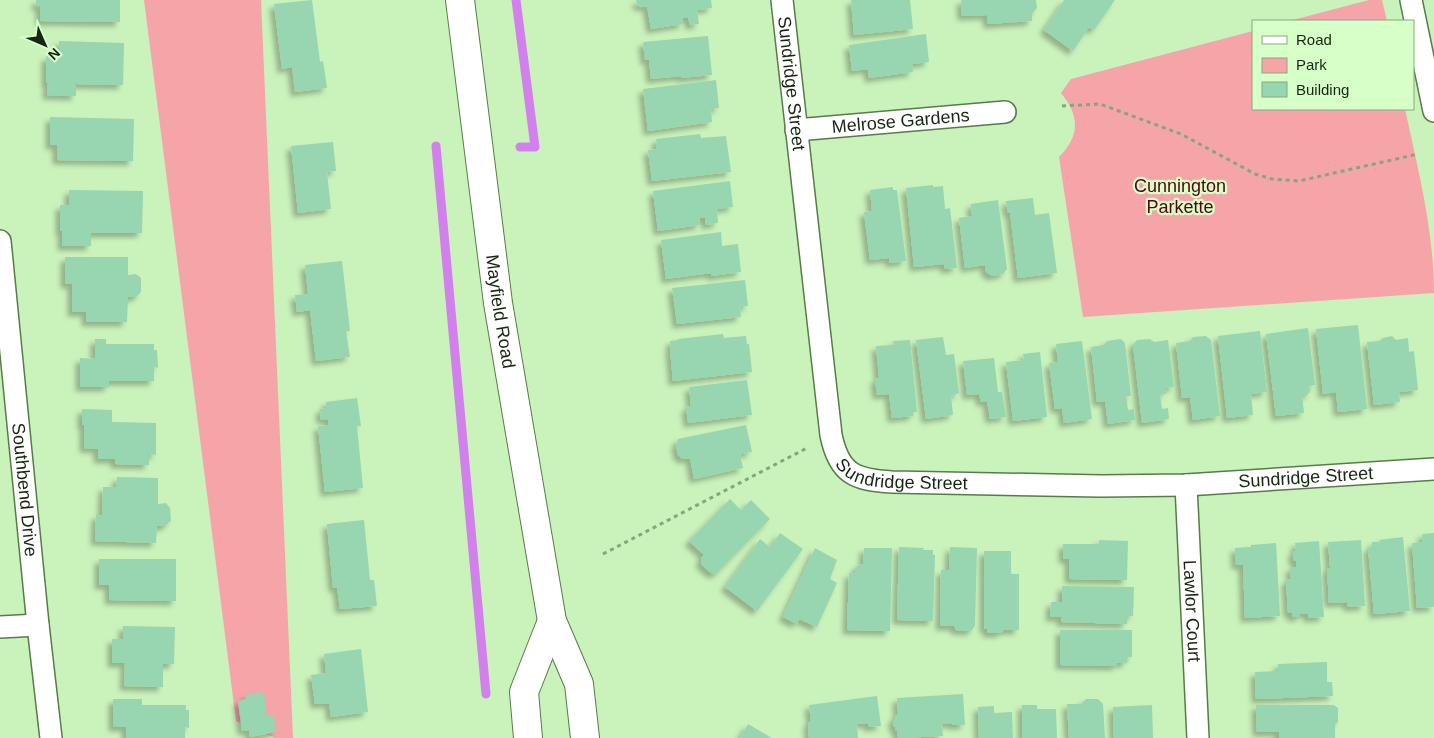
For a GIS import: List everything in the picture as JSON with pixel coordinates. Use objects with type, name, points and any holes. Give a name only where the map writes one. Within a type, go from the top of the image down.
[{"type":"main road","name":"Mayfield Road","points":[[460,0],[498,303],[552,621],[579,684],[585,738]]},
{"type":"main road","points":[[528,738],[524,692],[552,621]]},
{"type":"street","name":"Sundridge Street","points":[[782,0],[831,435],[834,450],[841,464],[852,474],[873,481],[1101,486],[1186,484],[1434,469]]},
{"type":"street","points":[[1411,0],[1434,111]]},
{"type":"street","name":"Melrose Gardens","points":[[796,130],[1005,112]]},
{"type":"street","name":"Southbend Drive","points":[[0,241],[51,738]]},
{"type":"street","name":"Lawlor Court","points":[[1186,484],[1198,738]]},
{"type":"street","points":[[0,628],[38,625]]},
{"type":"path","points":[[1062,106],[1100,104],[1181,134],[1255,174],[1272,179],[1299,181],[1418,154]]},
{"type":"path","points":[[602,554],[807,448]]},
{"type":"green space","points":[[144,0],[261,0],[293,738],[275,738],[236,721]]},
{"type":"green space","points":[[1369,0],[1382,0],[1387,20],[1293,20]]},
{"type":"green space","name":"Cunnington Parkette","points":[[1252,31],[1252,110],[1405,110],[1428,223],[1434,293],[1083,317],[1059,157],[1074,134],[1075,126],[1072,110],[1061,93],[1071,79]]},
{"type":"building","points":[[36,0],[120,0],[120,22],[40,21],[40,6],[36,6]]},
{"type":"building","points":[[312,0],[320,62],[323,61],[327,88],[295,92],[292,67],[282,69],[274,4]]},
{"type":"building","points":[[636,0],[711,0],[712,8],[697,10],[699,24],[690,25],[688,17],[683,18],[683,24],[651,29],[647,6],[642,7],[637,4]]},
{"type":"building","points":[[851,0],[910,0],[913,29],[854,35]]},
{"type":"building","points":[[961,0],[1036,0],[1037,8],[1032,14],[1032,21],[988,24],[987,15],[962,16]]},
{"type":"building","points":[[1064,0],[1115,0],[1094,30],[1089,27],[1073,51],[1044,30]]},
{"type":"building","points":[[926,34],[929,62],[912,64],[913,72],[869,78],[868,69],[852,71],[849,45]]},
{"type":"building","points":[[708,36],[712,75],[651,79],[649,60],[645,60],[643,42]]},
{"type":"building","points":[[59,41],[124,43],[123,85],[76,84],[76,96],[47,95],[46,56],[59,57]]},
{"type":"building","points":[[716,80],[719,108],[711,109],[712,122],[648,131],[643,89]]},
{"type":"building","points":[[50,117],[134,119],[133,161],[57,160],[57,145],[50,145]]},
{"type":"building","points":[[700,134],[701,138],[726,136],[731,172],[652,181],[648,150],[657,149],[656,139]]},
{"type":"building","points":[[333,142],[336,171],[327,172],[331,209],[298,213],[291,146]]},
{"type":"building","points":[[730,181],[733,207],[717,209],[718,223],[706,225],[705,218],[700,218],[700,225],[658,231],[653,191]]},
{"type":"building","points":[[933,185],[933,187],[943,186],[945,209],[950,208],[957,268],[945,269],[944,264],[914,267],[906,188]]},
{"type":"building","points":[[893,187],[893,190],[897,190],[906,261],[890,263],[889,258],[870,260],[864,212],[872,211],[870,190]]},
{"type":"building","points":[[69,190],[143,191],[142,233],[91,233],[91,246],[62,246],[60,205],[69,205]]},
{"type":"building","points":[[1033,198],[1035,215],[1049,213],[1057,273],[1018,278],[1010,213],[1008,213],[1006,201]]},
{"type":"building","points":[[998,200],[1007,269],[1003,274],[992,276],[986,272],[985,265],[965,268],[959,218],[972,216],[971,204]]},
{"type":"building","points":[[721,232],[722,246],[738,244],[741,272],[711,276],[711,273],[666,279],[661,240]]},
{"type":"building","points":[[65,257],[128,257],[128,275],[136,274],[141,278],[141,292],[136,297],[128,297],[127,322],[86,322],[86,312],[72,312],[72,284],[65,284]]},
{"type":"building","points":[[342,261],[350,331],[346,331],[350,357],[316,361],[310,310],[297,312],[295,295],[308,294],[305,265]]},
{"type":"building","points":[[745,280],[748,306],[740,307],[741,317],[677,324],[672,288]]},
{"type":"building","points":[[1358,325],[1367,409],[1338,412],[1336,392],[1323,394],[1316,329]]},
{"type":"building","points":[[1308,328],[1315,385],[1309,386],[1310,392],[1306,396],[1302,396],[1304,413],[1276,416],[1266,334]]},
{"type":"building","points":[[1260,331],[1267,392],[1251,394],[1253,415],[1227,418],[1218,336]]},
{"type":"building","points":[[723,334],[724,338],[746,336],[747,344],[749,344],[752,372],[673,381],[670,341]]},
{"type":"building","points":[[1206,336],[1211,340],[1220,416],[1193,420],[1190,397],[1182,398],[1176,343],[1190,341],[1193,337]]},
{"type":"building","points":[[1392,336],[1396,340],[1408,338],[1409,352],[1414,351],[1418,390],[1399,392],[1400,402],[1374,405],[1367,342],[1380,341],[1383,338]]},
{"type":"building","points":[[943,337],[946,355],[954,354],[959,393],[951,396],[953,415],[926,419],[916,340]]},
{"type":"building","points":[[95,339],[106,339],[106,344],[154,344],[154,350],[157,350],[158,368],[154,367],[154,381],[109,381],[109,387],[80,387],[80,358],[95,359]]},
{"type":"building","points":[[1121,339],[1125,343],[1131,396],[1126,396],[1128,410],[1134,409],[1135,420],[1108,424],[1105,401],[1097,402],[1091,347],[1104,345],[1107,341]]},
{"type":"building","points":[[1150,339],[1154,342],[1168,340],[1174,387],[1165,388],[1166,394],[1160,395],[1162,409],[1168,408],[1169,419],[1142,423],[1133,345],[1137,340]]},
{"type":"building","points":[[910,340],[917,412],[913,412],[913,416],[892,418],[889,394],[877,395],[875,379],[879,378],[876,346],[894,345],[893,341]]},
{"type":"building","points":[[1082,341],[1092,419],[1064,423],[1062,408],[1055,409],[1049,363],[1058,362],[1056,344]]},
{"type":"building","points":[[1040,352],[1047,417],[1013,421],[1006,362],[1024,360],[1023,354]]},
{"type":"building","points":[[994,358],[998,392],[1002,392],[1006,417],[990,419],[987,401],[981,402],[979,394],[967,395],[963,361]]},
{"type":"building","points":[[747,380],[752,415],[688,423],[686,407],[691,406],[689,387]]},
{"type":"building","points":[[357,398],[361,426],[357,426],[363,488],[325,492],[318,426],[329,425],[328,419],[321,420],[320,409],[326,408],[326,402]]},
{"type":"building","points":[[82,409],[112,410],[112,422],[156,423],[156,455],[149,454],[149,465],[115,464],[115,459],[98,459],[98,449],[84,448]]},
{"type":"building","points":[[746,425],[752,452],[740,454],[743,468],[694,479],[690,458],[682,459],[678,455],[676,446],[678,439]]},
{"type":"building","points":[[117,477],[158,478],[158,504],[166,503],[170,508],[171,521],[165,526],[157,526],[156,543],[95,541],[96,515],[102,515],[103,487],[116,487]]},
{"type":"building","points":[[730,499],[741,510],[751,500],[770,519],[716,574],[711,573],[701,564],[701,558],[704,555],[689,541]]},
{"type":"building","points":[[364,520],[370,580],[374,580],[377,606],[340,609],[337,587],[333,588],[327,524]]},
{"type":"building","points":[[780,533],[803,549],[757,611],[725,587],[760,539],[770,547]]},
{"type":"building","points":[[1434,533],[1434,607],[1417,608],[1412,543],[1423,542],[1422,534]]},
{"type":"building","points":[[1403,537],[1410,611],[1374,614],[1368,548],[1372,547],[1372,542]]},
{"type":"building","points":[[1099,540],[1128,541],[1127,580],[1069,579],[1069,559],[1063,559],[1063,544],[1099,544]]},
{"type":"building","points":[[1361,540],[1365,606],[1348,607],[1347,602],[1329,603],[1327,568],[1330,567],[1328,542]]},
{"type":"building","points":[[1319,541],[1324,617],[1308,618],[1308,613],[1300,614],[1300,617],[1292,617],[1292,613],[1288,613],[1286,580],[1291,579],[1290,567],[1297,567],[1296,561],[1293,561],[1293,551],[1296,551],[1295,543]]},
{"type":"building","points":[[1276,543],[1280,616],[1245,618],[1243,565],[1236,565],[1235,548]]},
{"type":"building","points":[[899,547],[933,550],[933,555],[935,555],[933,621],[897,620]]},
{"type":"building","points":[[950,547],[977,548],[975,626],[971,631],[956,630],[954,626],[940,626],[941,570],[949,570]]},
{"type":"building","points":[[815,548],[837,560],[830,579],[837,583],[817,627],[799,619],[797,624],[783,617]]},
{"type":"building","points":[[864,548],[892,548],[890,631],[847,630],[849,573],[855,574],[855,569],[859,564],[863,564]]},
{"type":"building","points":[[984,551],[1011,551],[1011,574],[1019,574],[1019,630],[987,633],[988,628],[984,629]]},
{"type":"building","points":[[99,559],[176,559],[176,601],[109,600],[109,585],[99,585]]},
{"type":"building","points":[[1062,586],[1134,587],[1133,616],[1127,616],[1127,624],[1061,622],[1061,617],[1050,617],[1051,602],[1062,602]]},
{"type":"building","points":[[123,626],[175,627],[174,664],[163,664],[163,687],[124,686],[125,663],[112,663],[112,639],[123,639]]},
{"type":"building","points":[[1060,630],[1132,630],[1132,657],[1127,657],[1127,663],[1117,663],[1117,666],[1060,665]]},
{"type":"building","points":[[361,649],[368,712],[331,717],[329,703],[315,704],[311,675],[326,673],[324,654]]},
{"type":"building","points":[[1327,662],[1327,682],[1332,682],[1333,696],[1256,699],[1255,672],[1278,671],[1278,664]]},
{"type":"building","points":[[264,692],[267,716],[274,715],[276,732],[250,737],[249,730],[242,731],[238,701],[246,699],[245,695]]},
{"type":"building","points":[[963,694],[965,725],[942,724],[943,736],[898,738],[895,726],[893,727],[893,719],[895,719],[895,715],[898,715],[897,698]]},
{"type":"building","points":[[877,696],[881,726],[868,727],[868,723],[857,724],[858,738],[809,738],[808,722],[811,722],[809,705]]},
{"type":"building","points":[[113,699],[142,699],[142,705],[186,705],[186,710],[189,710],[189,728],[185,727],[185,738],[126,738],[126,727],[113,727]]},
{"type":"building","points":[[1086,699],[1098,699],[1103,704],[1105,738],[1069,738],[1067,704],[1081,704]]},
{"type":"building","points":[[1022,705],[1037,705],[1037,709],[1056,709],[1057,738],[1022,738]]},
{"type":"building","points":[[1152,705],[1153,738],[1114,738],[1113,707]]},
{"type":"building","points":[[1256,705],[1334,705],[1338,708],[1335,738],[1279,738],[1279,732],[1257,732]]},
{"type":"building","points":[[994,706],[994,713],[1012,712],[1013,738],[979,738],[978,707]]},
{"type":"building","points":[[748,724],[772,738],[740,738]]},
{"type":"waterway","points":[[516,0],[535,147],[520,147]]},
{"type":"waterway","points":[[436,146],[486,694]]}]
